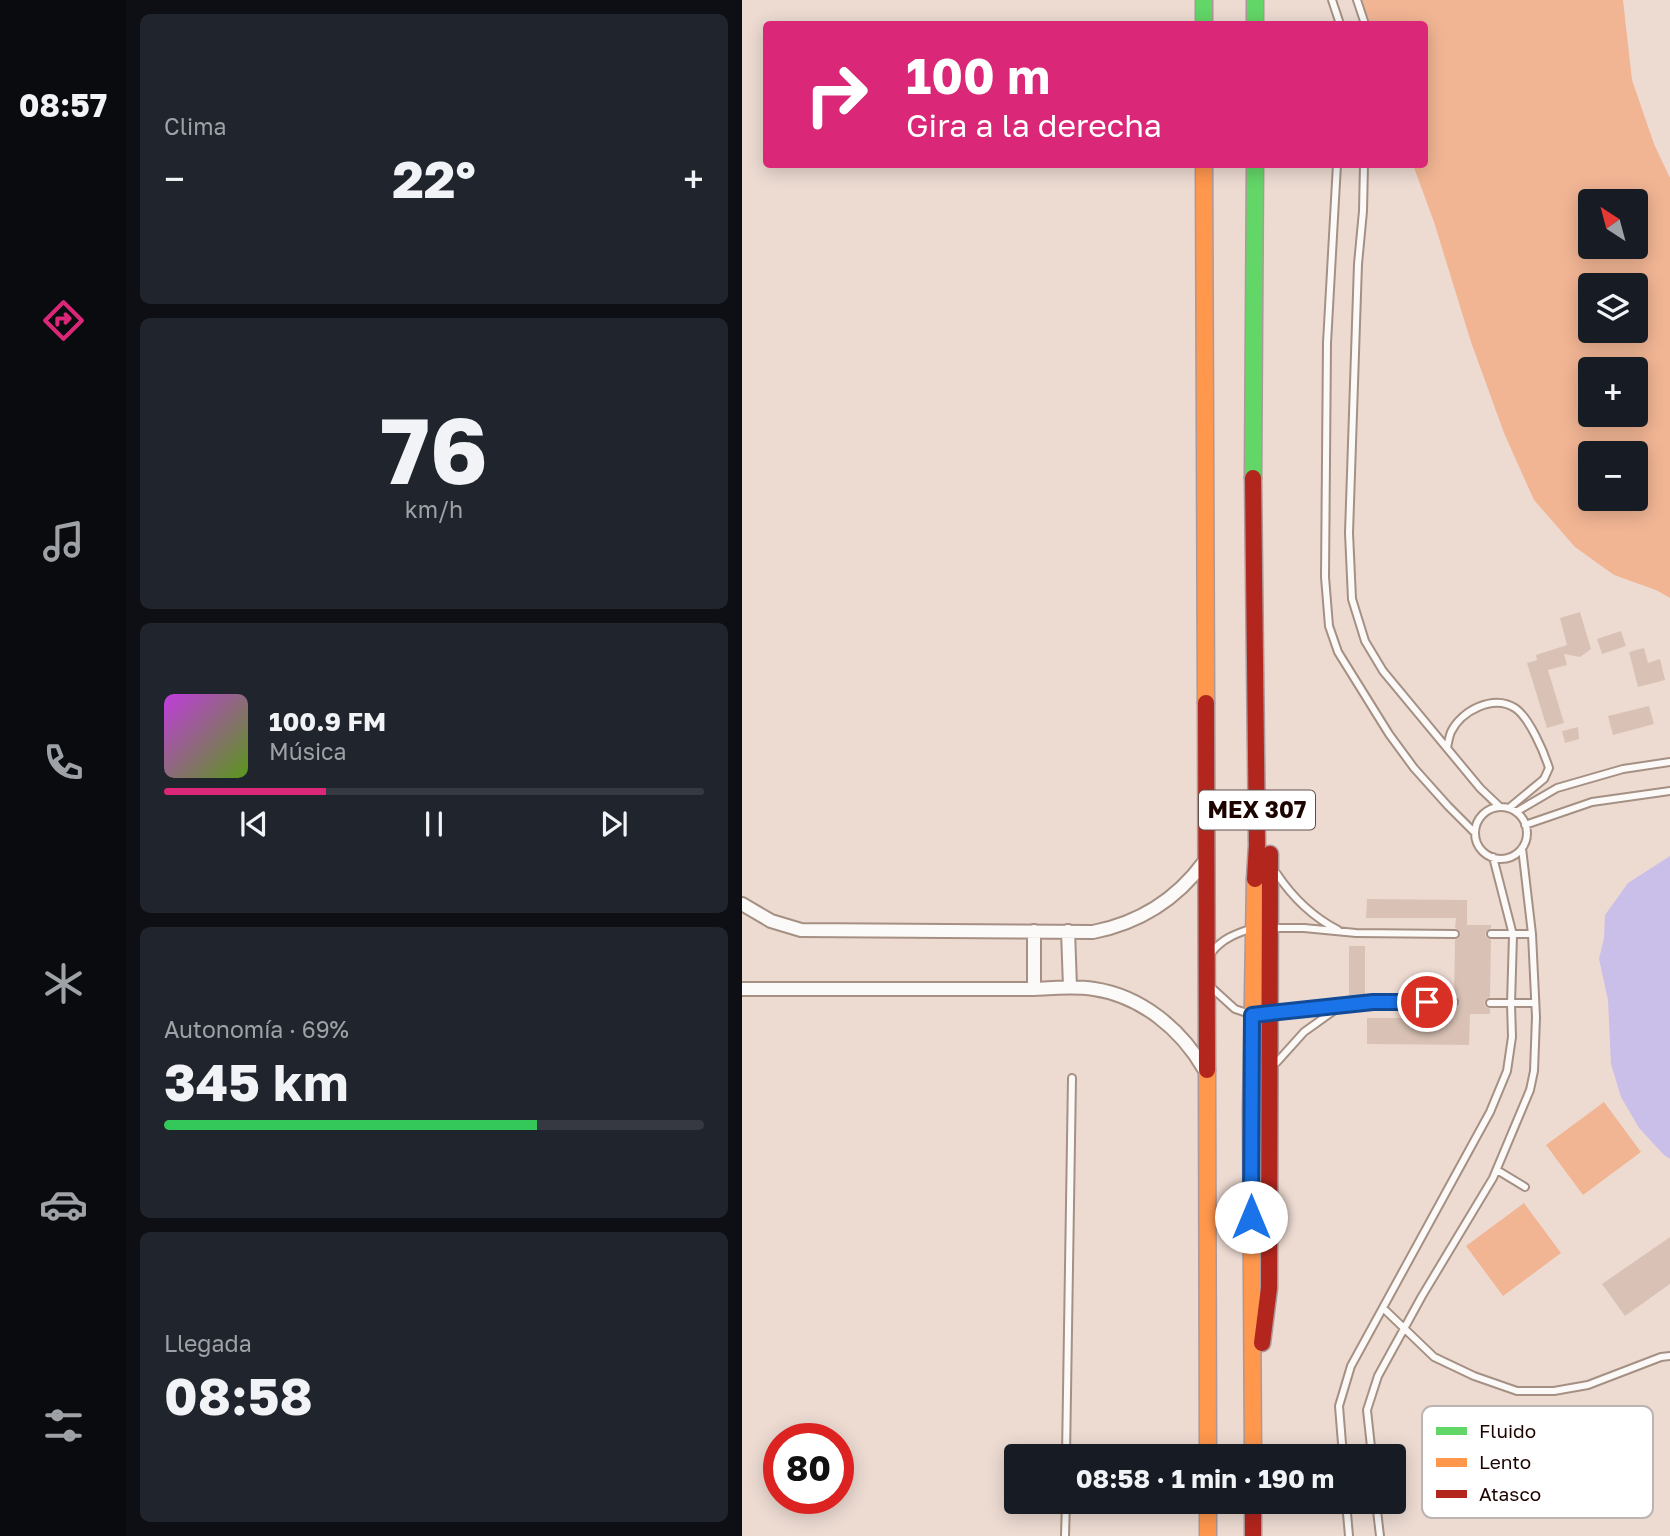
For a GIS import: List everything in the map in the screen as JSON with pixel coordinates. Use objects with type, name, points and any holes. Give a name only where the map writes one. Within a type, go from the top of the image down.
[{"type":"highway","points":[[1204,0],[1204,21]]},
{"type":"highway","points":[[1255,0],[1255,21]]},
{"type":"highway","name":"MEX 307","points":[[1204,168],[1208,1444]]},
{"type":"highway","name":"MEX 307","points":[[1253,1444],[1252,1015],[1257,845],[1253,455],[1255,168]]},
{"type":"highway","points":[[1252,1376],[1264,1333],[1269,1287],[1270,1072],[1267,512],[1264,479],[1253,455]]},
{"type":"highway","points":[[1208,1514],[1208,1536]]},
{"type":"highway","points":[[1253,1514],[1253,1536]]},
{"type":"street","points":[[742,904],[771,921],[801,930],[1093,932],[1139,918],[1153,910],[1183,887],[1206,859]]},
{"type":"street","points":[[1034,931],[1034,989]]},
{"type":"street","points":[[1068,932],[1070,987]]},
{"type":"street","points":[[742,989],[1070,987],[1112,993],[1144,1007],[1181,1037],[1207,1074]]},
{"type":"lane","points":[[1332,0],[1339,21]]},
{"type":"lane","points":[[1357,0],[1364,21]]},
{"type":"lane","points":[[1337,168],[1327,343],[1325,577],[1329,626],[1338,652],[1389,734],[1414,768],[1475,833],[1480,848],[1493,857],[1508,857],[1522,848]]},
{"type":"lane","points":[[1364,168],[1349,533],[1352,599],[1365,641],[1383,671],[1480,788],[1500,807]]},
{"type":"lane","points":[[1447,748],[1451,731],[1464,716],[1482,705],[1500,702],[1516,708],[1525,719],[1549,768],[1544,779],[1512,810]]},
{"type":"lane","points":[[1512,810],[1557,788],[1623,769],[1670,762]]},
{"type":"lane","points":[[1525,825],[1592,802],[1670,791]]},
{"type":"lane","points":[[1371,1444],[1367,1410],[1378,1376],[1497,1170],[1531,1090],[1534,1071],[1535,1003],[1532,934],[1522,848],[1525,825],[1512,810],[1492,808],[1480,818],[1475,833]]},
{"type":"lane","points":[[1342,1444],[1339,1406],[1351,1366],[1494,1102],[1507,1071],[1512,1037],[1513,935],[1493,857]]},
{"type":"lane","points":[[1270,860],[1282,882],[1298,901],[1319,919],[1343,932]]},
{"type":"lane","points":[[1207,959],[1218,944],[1230,936],[1253,928],[1455,934]]},
{"type":"lane","points":[[1491,934],[1532,934]]},
{"type":"lane","points":[[1207,983],[1235,1009],[1252,1015],[1373,1002],[1454,1002]]},
{"type":"lane","points":[[1490,1003],[1535,1003]]},
{"type":"lane","points":[[1270,1072],[1304,1032],[1344,1004]]},
{"type":"lane","points":[[1066,1444],[1072,1078]]},
{"type":"lane","points":[[1497,1170],[1525,1187]]},
{"type":"lane","points":[[1383,1308],[1434,1357],[1474,1376],[1517,1391],[1554,1391],[1588,1385],[1670,1356]]},
{"type":"lane","points":[[1065,1536],[1066,1514]]},
{"type":"lane","points":[[1347,1514],[1349,1536]]},
{"type":"lane","points":[[1377,1514],[1380,1536]]},
{"type":"shaded area","points":[[1362,0],[1623,0],[1632,80],[1654,144],[1670,178],[1670,598],[1614,575],[1575,547],[1534,500],[1504,433],[1471,342],[1434,222],[1414,168],[1428,168],[1428,21],[1369,21]]},
{"type":"shaded area","points":[[1670,856],[1670,1159],[1639,1128],[1621,1097],[1611,1064],[1608,1000],[1599,959],[1604,938],[1605,915],[1628,883]]},
{"type":"shaded area","points":[[1604,1102],[1641,1152],[1583,1195],[1546,1145]]},
{"type":"shaded area","points":[[1524,1203],[1561,1253],[1503,1296],[1466,1246]]},
{"type":"building","points":[[1580,612],[1591,649],[1580,657],[1564,654],[1567,665],[1548,670],[1564,723],[1547,728],[1527,663],[1537,660],[1536,655],[1567,645],[1560,618]]},
{"type":"building","points":[[1621,631],[1626,646],[1602,654],[1597,639]]},
{"type":"building","points":[[1644,648],[1648,663],[1660,659],[1665,680],[1638,687],[1629,652]]},
{"type":"building","points":[[1649,706],[1654,724],[1613,735],[1608,716]]},
{"type":"building","points":[[1578,727],[1579,739],[1565,743],[1562,731]]},
{"type":"building","points":[[1367,899],[1467,900],[1467,925],[1491,925],[1485,933],[1491,940],[1490,997],[1484,1002],[1490,1009],[1490,1014],[1470,1014],[1469,1045],[1367,1044],[1367,1018],[1454,1018],[1454,1008],[1460,1003],[1454,996],[1455,940],[1461,933],[1455,928],[1456,918],[1366,918]]},
{"type":"building","points":[[1349,946],[1365,946],[1365,996],[1349,996]]},
{"type":"building","points":[[1670,1237],[1670,1284],[1625,1316],[1602,1284]]},
{"type":"traffic: fast","points":[[1204,0],[1204,21]]},
{"type":"traffic: fast","points":[[1255,0],[1255,21]]},
{"type":"traffic: fast","points":[[1253,478],[1255,168]]},
{"type":"traffic: slow","points":[[1204,168],[1206,703]]},
{"type":"traffic: slow","points":[[1253,1444],[1251,1111],[1255,879]]},
{"type":"traffic: slow","points":[[1207,1070],[1208,1444]]},
{"type":"traffic: slow","points":[[1208,1514],[1208,1536]]},
{"type":"traffic: jam","points":[[1253,478],[1257,845],[1255,879]]},
{"type":"traffic: jam","points":[[1206,703],[1207,1070]]},
{"type":"traffic: jam","points":[[1262,1343],[1269,1288],[1270,854]]},
{"type":"traffic: jam","points":[[1253,1514],[1253,1536]]},
{"type":"route","points":[[1251,1217],[1252,1015],[1344,1004],[1427,1002]]}]
